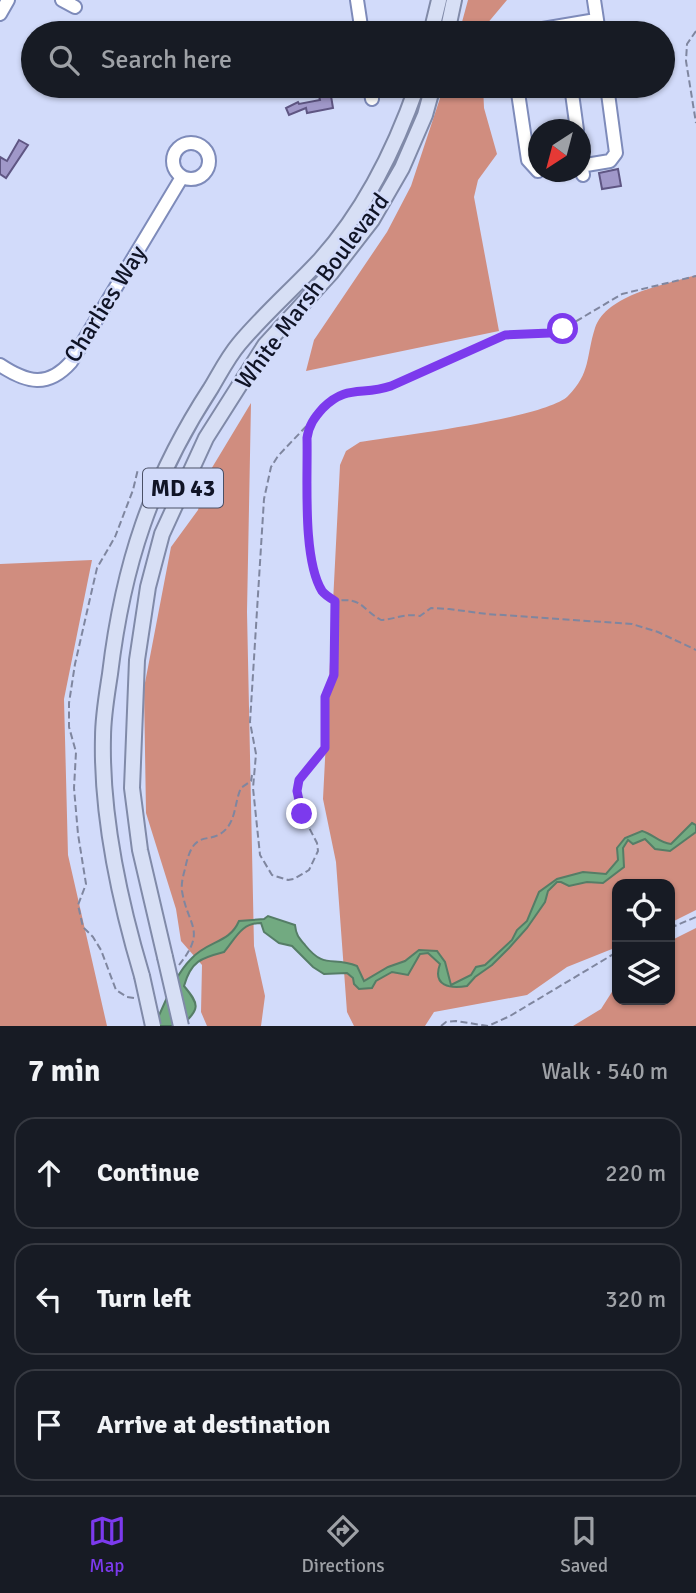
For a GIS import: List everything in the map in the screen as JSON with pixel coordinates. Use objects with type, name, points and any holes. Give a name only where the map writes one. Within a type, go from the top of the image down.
[{"type":"main road","points":[[434,21],[439,0]]},
{"type":"main road","points":[[449,21],[454,0]]},
{"type":"main road","name":"White Marsh Boulevard","points":[[153,1026],[107,824],[103,736],[114,639],[131,558],[145,512],[186,427],[238,345],[322,257],[359,209],[389,155],[412,98]]},
{"type":"main road","name":"White Marsh Boulevard","points":[[181,1026],[140,850],[132,788],[137,660],[148,587],[162,534],[206,438],[265,345],[331,273],[372,220],[402,168],[430,98]]},
{"type":"street","points":[[0,14],[8,0]]},
{"type":"street","points":[[62,0],[75,7]]},
{"type":"street","points":[[356,0],[360,21]]},
{"type":"street","points":[[519,98],[528,160]]},
{"type":"street","points":[[573,98],[576,119]]},
{"type":"street","points":[[591,164],[610,161],[616,153],[609,98]]},
{"type":"street","name":"Charlies Way","points":[[0,365],[19,377],[32,381],[54,377],[65,370],[182,177]]},
{"type":"path","points":[[696,31],[687,44],[686,52],[696,123]]},
{"type":"path","points":[[335,601],[334,675],[325,697],[325,748],[299,780],[297,791],[302,814],[317,843],[318,851],[309,870],[288,880],[272,874],[260,855],[253,788],[256,754],[251,733],[250,703],[257,639],[262,521],[267,483],[271,467],[278,456],[334,397],[343,393],[382,389],[505,335],[550,333],[563,329],[622,293],[696,276]]},
{"type":"path","points":[[309,426],[307,438],[311,552],[323,592],[335,601],[357,601],[381,620],[408,613],[420,616],[431,608],[632,624],[658,632],[696,650]]},
{"type":"path","points":[[675,926],[696,916]]},
{"type":"path","points":[[441,1026],[446,1022],[456,1021],[488,1026],[510,1016],[612,955]]},
{"type":"shaded area","points":[[468,0],[507,0],[489,21],[462,21]]},
{"type":"shaded area","points":[[440,98],[484,98],[497,154],[478,180],[474,197],[499,331],[306,371],[314,340],[387,232],[411,186]]},
{"type":"shaded area","points":[[696,275],[696,910],[675,920],[675,879],[612,879],[612,949],[567,967],[527,995],[434,1012],[425,1026],[354,1026],[347,1012],[336,862],[323,799],[340,465],[346,451],[360,442],[503,419],[554,404],[568,396],[581,380],[595,328],[602,316],[624,299]]},
{"type":"shaded area","points":[[251,403],[247,612],[254,946],[265,996],[261,1026],[207,1026],[201,1012],[202,965],[181,941],[176,909],[146,813],[144,688],[171,547],[198,510],[210,471]]},
{"type":"shaded area","points":[[92,560],[64,699],[68,855],[107,1026],[0,1026],[0,564]]},
{"type":"shaded area","points":[[692,823],[696,825],[696,832],[670,851],[655,849],[645,839],[633,844],[628,840],[623,848],[624,867],[603,883],[587,882],[569,886],[557,882],[548,891],[545,902],[527,928],[492,965],[467,986],[454,987],[444,984],[438,977],[440,964],[428,953],[420,954],[408,975],[392,972],[376,981],[372,988],[359,989],[347,973],[324,974],[313,967],[292,946],[279,943],[264,932],[261,923],[244,928],[224,952],[203,959],[190,971],[184,986],[196,1007],[181,1026],[154,1026],[185,966],[204,948],[230,934],[239,921],[264,919],[268,916],[295,925],[298,936],[312,953],[324,960],[357,966],[364,981],[405,961],[419,950],[437,951],[445,962],[451,985],[471,975],[476,967],[485,965],[512,940],[517,930],[527,921],[539,892],[557,879],[583,872],[606,874],[618,860],[617,848],[625,838],[642,831],[671,844]]},
{"type":"shaded area","points":[[696,928],[696,1026],[573,1026],[601,1009],[612,992],[612,1005],[675,1005],[675,938]]},
{"type":"building","points":[[331,98],[333,108],[307,113],[306,108],[289,115],[286,108],[298,102]]},
{"type":"building","points":[[19,140],[28,145],[6,178],[0,174],[0,157],[7,161]]},
{"type":"building","points":[[618,169],[621,186],[602,189],[599,173]]},
{"type":"route","points":[[302,814],[297,791],[299,780],[325,748],[325,697],[334,675],[335,601],[323,592],[311,552],[308,522],[309,426],[334,397],[343,393],[374,391],[391,386],[505,335],[550,333],[563,329]]}]
